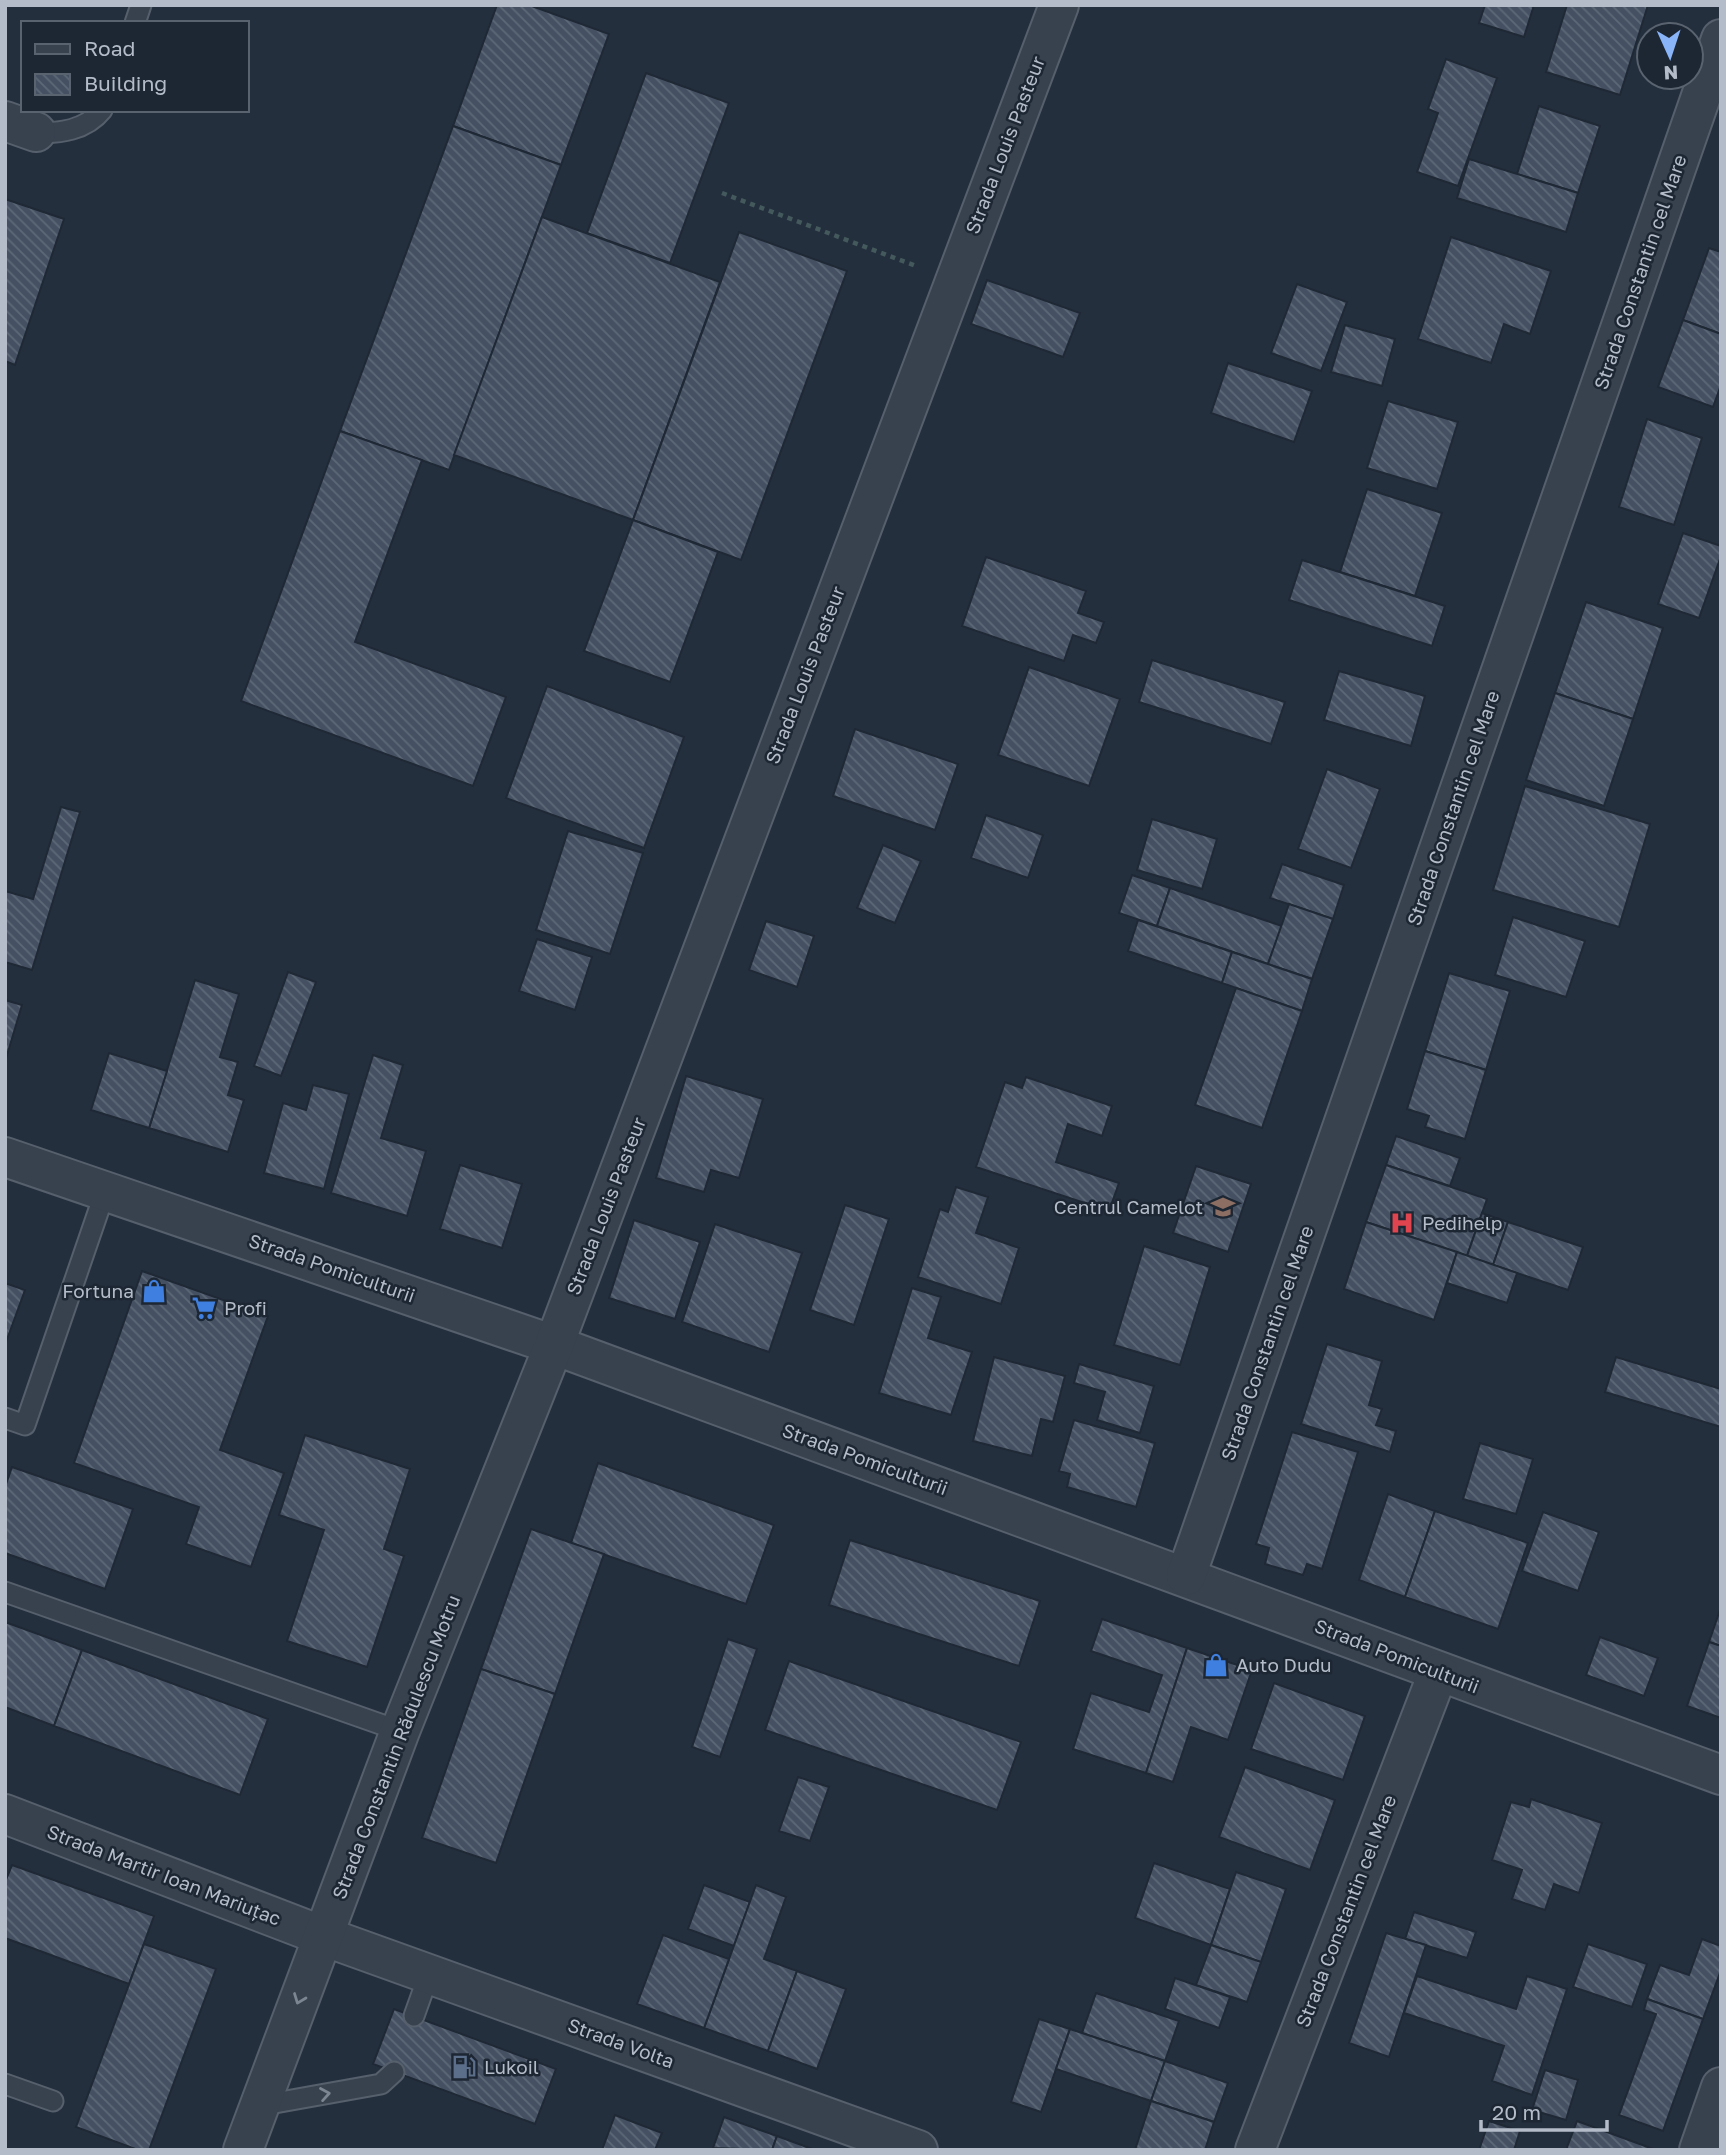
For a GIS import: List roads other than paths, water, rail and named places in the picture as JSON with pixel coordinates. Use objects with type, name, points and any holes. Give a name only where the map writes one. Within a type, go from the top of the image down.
[{"type":"street","name":"Strada Louis Pasteur","points":[[554,1346],[953,280],[1059,5]]},
{"type":"street","name":"Strada Constantin cel Mare","points":[[1186,1576],[1721,39]]},
{"type":"street","name":"Strada Pomiculturii","points":[[5,1157],[106,1189],[554,1346],[1186,1576],[1438,1673],[1721,1775]]},
{"type":"street","name":"Strada Constantin Rădulescu Motru","points":[[243,2150],[400,1731],[554,1346]]},
{"type":"street","name":"Strada Constantin cel Mare","points":[[1255,2150],[1438,1673]]},
{"type":"street","name":"Strada Martir Ioan Mariuțac","points":[[5,1814],[323,1936]]},
{"type":"street","name":"Strada Volta","points":[[323,1936],[918,2150]]},
{"type":"street","points":[[1699,2150],[1721,2087]]},
{"type":"lane","points":[[21,126],[58,134],[96,117],[100,112]]},
{"type":"lane","points":[[5,1418],[25,1425],[106,1189]]},
{"type":"lane","points":[[5,1592],[400,1731]]},
{"type":"lane","points":[[414,2017],[429,1974]]},
{"type":"lane","points":[[258,2106],[381,2084],[394,2072]]},
{"type":"lane","points":[[5,2084],[53,2101]]},
{"type":"place","name":"Centrul Camelot","points":[[1223,1207]]},
{"type":"place","name":"Pedihelp","points":[[1402,1223]]},
{"type":"place","name":"Fortuna","points":[[154,1291]]},
{"type":"place","name":"Profi","points":[[204,1308]]},
{"type":"place","name":"Auto Dudu","points":[[1216,1665]]},
{"type":"place","name":"Lukoil","points":[[464,2067]]}]
